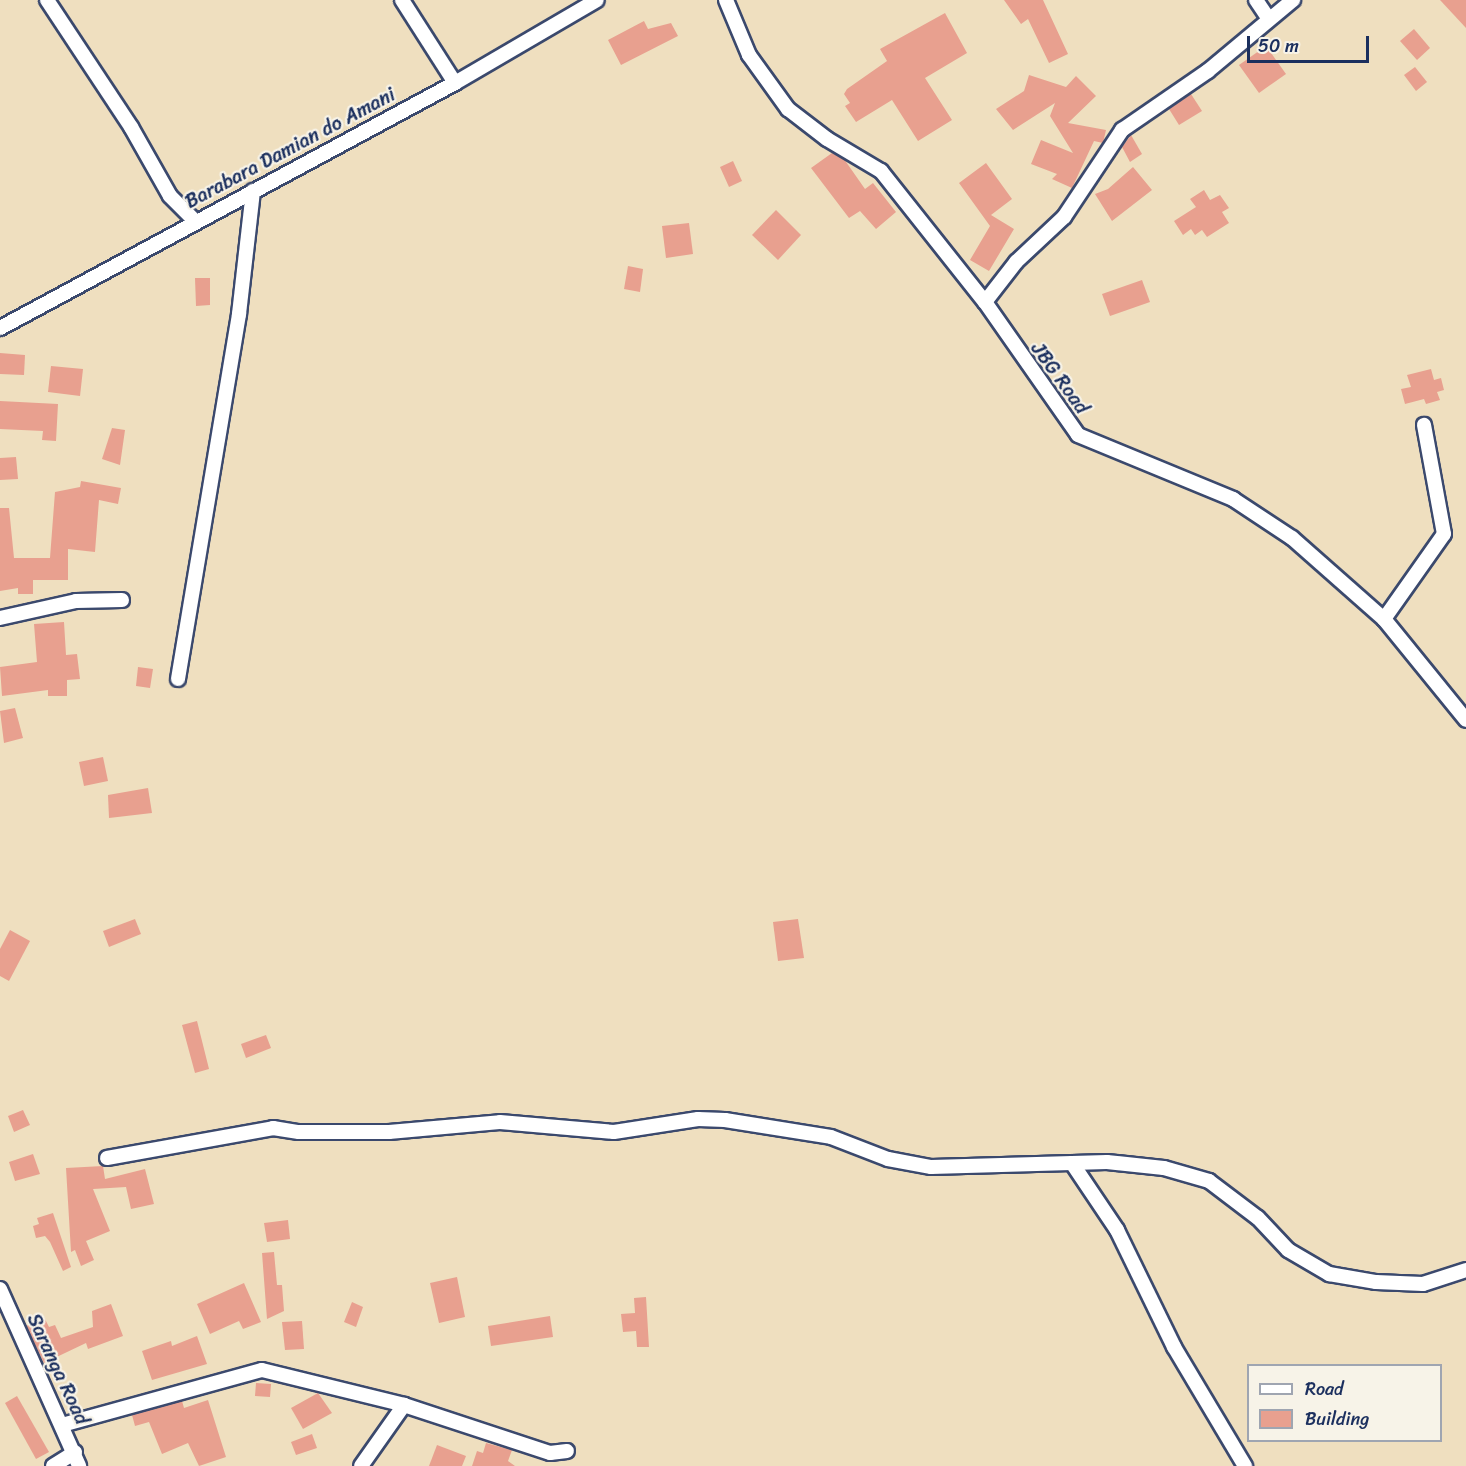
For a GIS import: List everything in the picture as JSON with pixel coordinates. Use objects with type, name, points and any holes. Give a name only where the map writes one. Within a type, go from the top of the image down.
[{"type":"street","points":[[47,0],[131,127],[170,196],[195,221]]},
{"type":"street","points":[[402,0],[455,82]]},
{"type":"street","name":"Barabara Damian do Amani","points":[[0,328],[455,82],[597,0]]},
{"type":"street","name":"JBG Road","points":[[726,0],[749,55],[788,109],[827,139],[881,171],[985,302],[1078,435],[1233,499],[1292,538],[1384,619],[1466,720]]},
{"type":"street","points":[[1256,0],[1269,19]]},
{"type":"street","points":[[985,302],[1016,262],[1064,217],[1122,130],[1153,106],[1209,70],[1293,0]]},
{"type":"street","points":[[178,679],[239,314],[253,191]]},
{"type":"street","points":[[1384,619],[1444,534],[1424,425]]},
{"type":"street","points":[[0,618],[76,601],[122,600]]},
{"type":"street","points":[[107,1158],[273,1128],[299,1132],[389,1132],[500,1122],[614,1132],[698,1119],[818,1134],[888,1158],[931,1167],[1072,1163],[1164,1168],[1209,1181],[1257,1218],[1288,1250],[1329,1274],[1376,1282],[1423,1284],[1466,1270]]},
{"type":"street","points":[[1072,1163],[1117,1230],[1174,1347],[1245,1466]]},
{"type":"street","name":"Saranga Road","points":[[0,1289],[4,1310],[77,1459]]},
{"type":"street","points":[[62,1425],[262,1370],[404,1405],[550,1453],[567,1451]]},
{"type":"street","points":[[361,1466],[404,1405]]},
{"type":"street","points":[[53,1466],[77,1459]]},
{"type":"building","points":[[1004,0],[1043,0],[1068,54],[1049,63],[1028,19],[1021,24]]},
{"type":"building","points":[[1440,0],[1466,0],[1466,28]]},
{"type":"building","points":[[945,13],[967,53],[925,78],[952,120],[918,141],[892,100],[856,122],[845,106],[850,103],[844,94],[847,89],[887,61],[880,49]]},
{"type":"building","points":[[644,21],[648,29],[671,23],[678,36],[621,65],[608,40]]},
{"type":"building","points":[[1414,29],[1430,48],[1417,60],[1400,41]]},
{"type":"building","points":[[1266,46],[1286,74],[1259,93],[1239,65]]},
{"type":"building","points":[[1415,67],[1427,82],[1416,91],[1404,75]]},
{"type":"building","points":[[1029,75],[1066,87],[1076,76],[1096,96],[1068,123],[1106,130],[1103,143],[1094,141],[1072,188],[1052,179],[1057,174],[1031,164],[1041,140],[1073,153],[1050,116],[1055,103],[1013,130],[996,109],[1024,91]]},
{"type":"building","points":[[1191,94],[1202,111],[1179,125],[1169,109]]},
{"type":"building","points":[[1131,135],[1142,154],[1130,162],[1122,147]]},
{"type":"building","points":[[832,153],[844,159],[865,189],[873,183],[896,212],[876,229],[860,211],[849,218],[811,168]]},
{"type":"building","points":[[733,161],[742,181],[729,187],[720,167]]},
{"type":"building","points":[[986,163],[1012,199],[991,215],[1014,229],[989,271],[970,260],[990,226],[959,183]]},
{"type":"building","points":[[1133,167],[1152,190],[1112,221],[1095,194],[1108,189]]},
{"type":"building","points":[[1204,190],[1210,200],[1220,195],[1229,208],[1222,212],[1229,223],[1207,237],[1202,230],[1195,235],[1191,229],[1183,235],[1174,221],[1196,207],[1190,199]]},
{"type":"building","points":[[776,210],[801,235],[778,260],[752,235]]},
{"type":"building","points":[[689,223],[693,254],[666,258],[662,226]]},
{"type":"building","points":[[628,266],[643,269],[640,292],[624,289]]},
{"type":"building","points":[[195,278],[210,278],[210,305],[196,306]]},
{"type":"building","points":[[1142,280],[1150,302],[1110,316],[1102,294]]},
{"type":"building","points":[[0,353],[25,355],[24,375],[0,374]]},
{"type":"building","points":[[51,366],[83,369],[80,396],[48,392]]},
{"type":"building","points":[[1431,369],[1434,380],[1441,378],[1444,390],[1437,392],[1440,400],[1426,404],[1424,399],[1405,404],[1401,389],[1411,387],[1407,375]]},
{"type":"building","points":[[0,401],[58,404],[56,441],[42,440],[43,431],[0,429]]},
{"type":"building","points":[[112,428],[125,430],[120,465],[102,459]]},
{"type":"building","points":[[16,457],[18,479],[0,480],[0,458]]},
{"type":"building","points":[[81,481],[121,488],[118,504],[99,500],[95,552],[68,549],[68,580],[33,580],[33,594],[18,594],[18,588],[0,591],[0,508],[9,508],[14,558],[50,558],[55,492],[80,487]]},
{"type":"building","points":[[64,622],[66,655],[77,654],[80,679],[67,680],[67,696],[48,696],[48,690],[2,696],[0,667],[37,662],[34,624]]},
{"type":"building","points":[[138,667],[153,669],[150,688],[136,686]]},
{"type":"building","points":[[15,708],[23,738],[4,743],[0,711]]},
{"type":"building","points":[[103,757],[108,781],[84,786],[79,762]]},
{"type":"building","points":[[148,788],[152,813],[109,818],[108,795]]},
{"type":"building","points":[[135,919],[141,934],[109,947],[103,931]]},
{"type":"building","points":[[798,919],[804,958],[778,961],[773,922]]},
{"type":"building","points":[[10,930],[30,941],[9,981],[0,976],[0,949]]},
{"type":"building","points":[[197,1021],[209,1069],[195,1073],[182,1025]]},
{"type":"building","points":[[266,1035],[271,1048],[246,1058],[241,1044]]},
{"type":"building","points":[[23,1110],[30,1125],[14,1132],[8,1116]]},
{"type":"building","points":[[33,1154],[40,1174],[15,1181],[9,1162]]},
{"type":"building","points":[[103,1166],[105,1179],[145,1169],[154,1204],[131,1209],[126,1187],[93,1189],[110,1231],[86,1241],[94,1260],[81,1266],[75,1250],[71,1252],[66,1168]]},
{"type":"building","points":[[53,1213],[71,1267],[63,1271],[50,1242],[45,1236],[36,1238],[33,1226],[39,1224],[37,1218]]},
{"type":"building","points":[[288,1220],[290,1239],[267,1242],[264,1223]]},
{"type":"building","points":[[274,1252],[277,1285],[282,1285],[284,1311],[267,1319],[262,1253]]},
{"type":"building","points":[[457,1277],[465,1317],[439,1323],[430,1283]]},
{"type":"building","points":[[244,1283],[261,1322],[243,1329],[239,1321],[210,1334],[197,1304]]},
{"type":"building","points":[[646,1297],[649,1347],[637,1347],[636,1331],[623,1332],[621,1314],[635,1313],[634,1298]]},
{"type":"building","points":[[352,1302],[363,1307],[356,1327],[344,1322]]},
{"type":"building","points":[[111,1304],[123,1336],[88,1349],[86,1343],[44,1363],[26,1326],[44,1317],[49,1327],[55,1325],[61,1338],[93,1327],[92,1311]]},
{"type":"building","points":[[550,1316],[553,1337],[491,1346],[488,1326]]},
{"type":"building","points":[[302,1321],[304,1349],[285,1350],[282,1322]]},
{"type":"building","points":[[197,1336],[207,1364],[152,1380],[142,1351],[171,1341],[172,1346]]},
{"type":"building","points":[[256,1383],[271,1384],[270,1397],[255,1396]]},
{"type":"building","points":[[318,1393],[332,1413],[303,1429],[291,1408]]},
{"type":"building","points":[[17,1396],[49,1452],[36,1459],[5,1403]]},
{"type":"building","points":[[208,1400],[226,1457],[199,1466],[188,1443],[162,1454],[149,1422],[135,1426],[132,1415],[182,1401],[184,1408]]},
{"type":"building","points":[[312,1434],[317,1448],[296,1455],[291,1442]]},
{"type":"building","points":[[486,1443],[512,1450],[508,1461],[515,1466],[472,1466],[477,1451],[483,1453]]},
{"type":"building","points":[[437,1445],[466,1456],[462,1466],[429,1466]]}]
